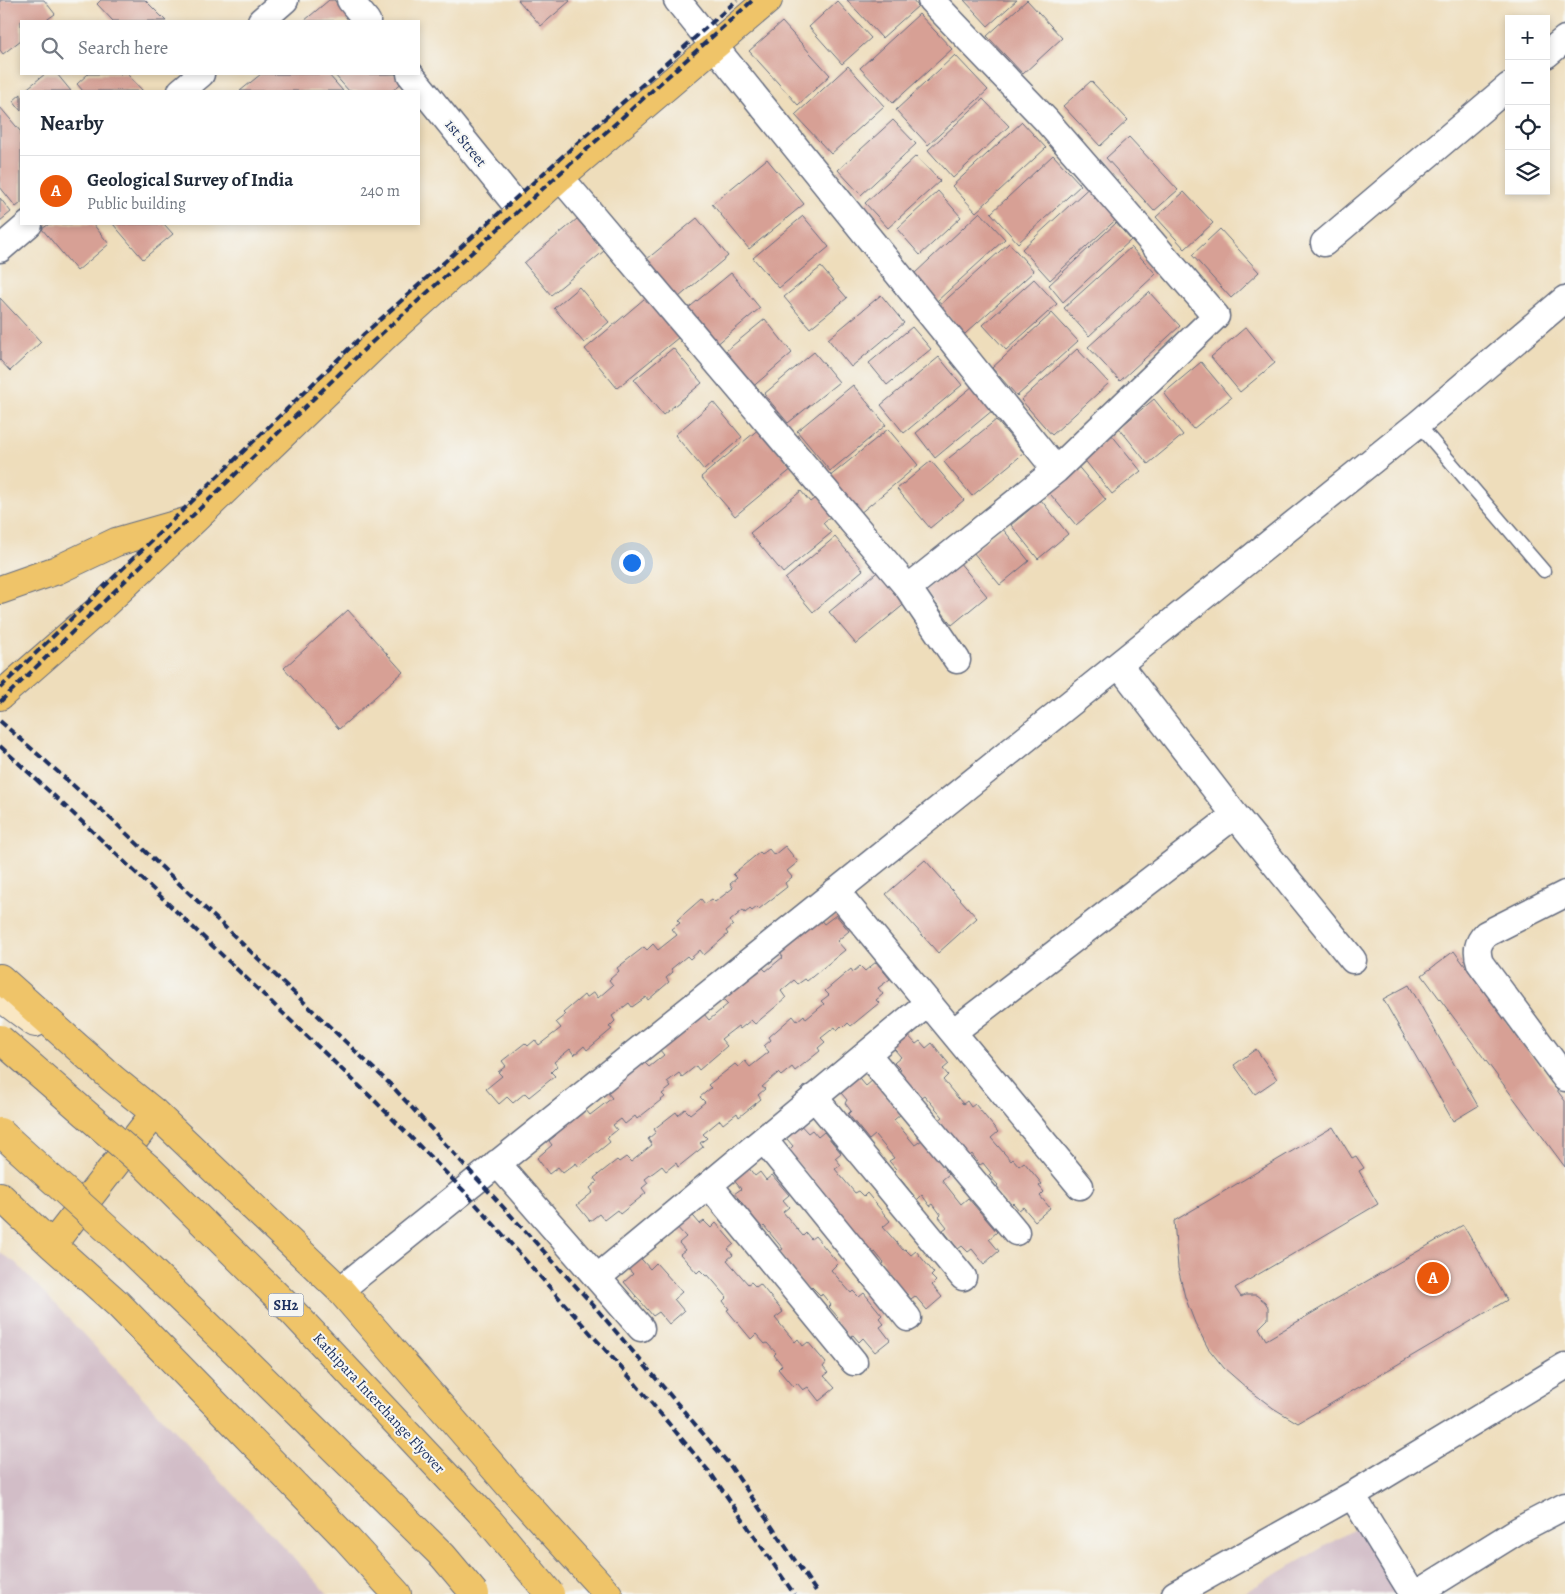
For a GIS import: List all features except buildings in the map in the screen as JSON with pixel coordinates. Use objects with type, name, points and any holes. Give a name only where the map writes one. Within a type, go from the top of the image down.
[{"type":"main road","points":[[0,696],[97,611],[196,519],[387,334],[560,177],[768,0]]},
{"type":"main road","points":[[0,590],[57,570],[116,542],[196,519]]},
{"type":"main road","points":[[0,978],[86,1055],[155,1113],[340,1290],[503,1478],[608,1594]]},
{"type":"main road","name":"Kathipara Interchange Flyover","points":[[0,1038],[148,1167],[288,1307],[490,1522],[550,1594]]},
{"type":"main road","points":[[52,1245],[155,1113]]},
{"type":"main road","points":[[0,1132],[127,1247],[238,1354],[442,1556],[475,1594]]},
{"type":"main road","points":[[0,1196],[118,1304],[346,1538],[397,1594]]},
{"type":"street","points":[[262,20],[285,0]]},
{"type":"street","points":[[350,0],[366,20]]},
{"type":"street","points":[[677,0],[1056,470]]},
{"type":"street","points":[[908,588],[1056,470],[1216,316],[1046,120],[931,0]]},
{"type":"street","points":[[1550,51],[1565,39]]},
{"type":"street","points":[[182,90],[200,75]]},
{"type":"street","name":"1st Street","points":[[411,75],[522,212]]},
{"type":"street","points":[[1324,244],[1505,89]]},
{"type":"street","points":[[560,177],[908,588],[957,660]]},
{"type":"street","points":[[0,249],[28,225]]},
{"type":"street","points":[[340,1290],[1562,307]]},
{"type":"street","points":[[1119,665],[1235,815],[1353,960]]},
{"type":"street","points":[[952,1032],[1235,815]]},
{"type":"street","points":[[836,891],[1080,1186]]},
{"type":"street","points":[[1565,894],[1486,934],[1479,942],[1476,954],[1480,963],[1565,1078]]},
{"type":"street","points":[[0,997],[55,1036],[86,1055]]},
{"type":"street","points":[[598,1277],[928,1003]]},
{"type":"street","points":[[867,1054],[1016,1232]]},
{"type":"street","points":[[814,1098],[963,1278]]},
{"type":"street","points":[[764,1140],[908,1318]]},
{"type":"street","points":[[497,1163],[641,1328]]},
{"type":"street","points":[[709,1185],[854,1362]]},
{"type":"street","points":[[1175,1594],[1352,1495],[1565,1366]]},
{"type":"street","points":[[1352,1495],[1414,1594],[1519,1530],[1565,1506]]},
{"type":"lane","points":[[1418,424],[1544,571]]},
{"type":"shaded area","points":[[0,1253],[16,1263],[328,1594],[0,1594]]},
{"type":"shaded area","points":[[1375,1517],[1413,1594],[1242,1594]]},
{"type":"railway","points":[[0,688],[364,334],[737,0]]},
{"type":"railway","points":[[0,702],[370,344],[753,0]]},
{"type":"railway","points":[[0,721],[107,815],[391,1085],[594,1306],[729,1464],[818,1594]]},
{"type":"railway","points":[[0,746],[91,830],[375,1101],[464,1191],[633,1381],[712,1475],[794,1594]]},
{"type":"place","name":"Geological Survey of India","points":[[1433,1278]]}]
